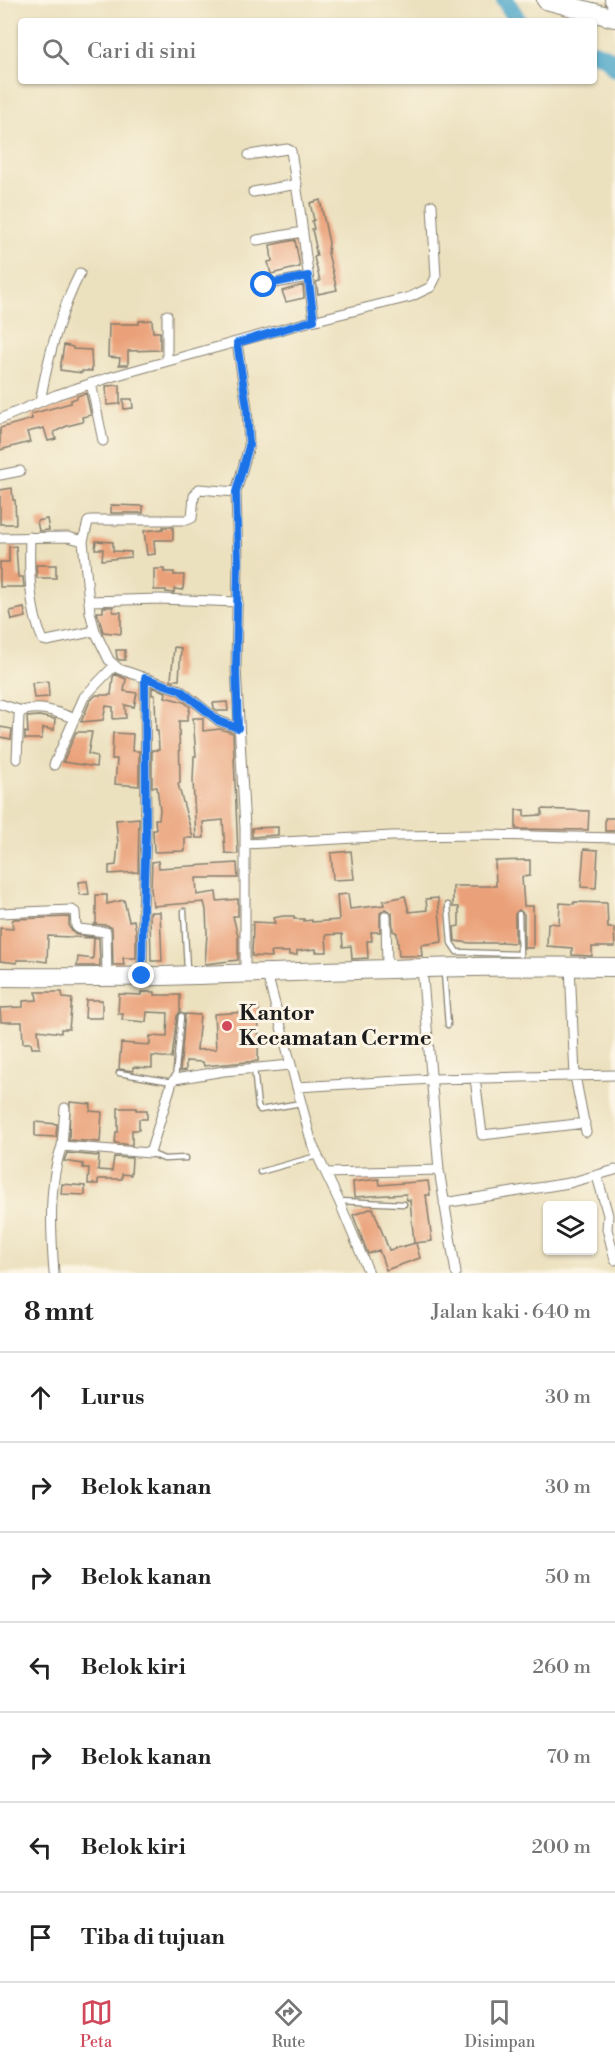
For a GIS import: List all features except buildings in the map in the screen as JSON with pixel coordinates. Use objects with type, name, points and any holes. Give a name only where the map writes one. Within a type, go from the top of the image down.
[{"type":"highway","points":[[546,0],[615,18]]},
{"type":"highway","points":[[0,977],[267,974],[444,967],[520,960],[570,966],[615,967]]},
{"type":"street","points":[[249,155],[290,150],[292,155],[314,320]]},
{"type":"street","points":[[253,192],[297,184]]},
{"type":"street","points":[[0,419],[91,383],[314,320],[410,297],[431,287],[436,277],[432,204]]},
{"type":"street","points":[[257,240],[303,232]]},
{"type":"street","points":[[40,402],[55,334],[80,273]]},
{"type":"street","points":[[264,285],[308,276]]},
{"type":"street","points":[[167,315],[167,361]]},
{"type":"street","points":[[237,343],[247,408],[249,446],[236,492],[238,561],[236,668],[245,844],[246,974]]},
{"type":"street","points":[[91,383],[103,441]]},
{"type":"street","points":[[0,475],[20,471]]},
{"type":"street","points":[[236,492],[199,489],[194,496],[192,518],[187,520],[91,520],[88,522],[83,541],[89,601],[95,632],[114,666],[180,690],[219,721],[238,728]]},
{"type":"street","points":[[30,537],[32,588],[35,611],[43,640],[95,632]]},
{"type":"street","points":[[0,538],[69,537],[83,541]]},
{"type":"street","points":[[89,601],[160,599],[237,602]]},
{"type":"street","points":[[54,765],[84,697],[114,666]]},
{"type":"street","points":[[142,976],[146,834],[145,678]]},
{"type":"street","points":[[0,704],[22,711],[40,709],[54,711],[73,718]]},
{"type":"street","points":[[17,759],[19,715],[22,711]]},
{"type":"street","points":[[245,844],[392,836],[615,838]]},
{"type":"street","points":[[0,913],[72,910],[75,912],[76,926],[79,929],[106,932],[107,977]]},
{"type":"street","points":[[386,916],[387,968]]},
{"type":"street","points":[[475,1078],[482,1135],[586,1128],[575,1076],[570,966]]},
{"type":"street","points":[[422,968],[439,1170],[456,1273]]},
{"type":"street","points":[[267,974],[312,1144],[369,1273]]},
{"type":"street","points":[[62,1146],[150,1153],[174,1081],[254,1068],[290,1065]]},
{"type":"street","points":[[297,1087],[432,1079],[615,1075]]},
{"type":"street","points":[[54,1273],[52,1209],[58,1156],[62,1146],[65,1108]]},
{"type":"street","points":[[326,1173],[439,1170]]},
{"type":"street","points":[[444,1203],[569,1183],[615,1170]]},
{"type":"street","points":[[597,1176],[608,1215],[607,1229],[615,1260]]},
{"type":"lane","points":[[448,905],[451,943],[457,952],[520,960],[519,914]]},
{"type":"lane","points":[[184,911],[188,975]]},
{"type":"lane","points":[[444,967],[448,1025]]},
{"type":"lane","points":[[119,1073],[174,1081],[181,1016]]},
{"type":"lane","points":[[254,1068],[260,1110],[302,1103]]},
{"type":"lane","points":[[150,1153],[164,1159],[186,1158]]},
{"type":"lane","points":[[260,1172],[317,1156]]},
{"type":"lane","points":[[339,1201],[404,1204]]},
{"type":"waterway","points":[[505,0],[516,18]]},
{"type":"waterway","points":[[597,53],[608,58],[615,68]]},
{"type":"place","name":"Kantor Kecamatan Cerme","points":[[227,1026]]},
{"type":"route","points":[[142,976],[147,771],[145,678],[180,690],[219,721],[238,728],[236,492],[249,446],[247,408],[237,343],[314,320],[308,276],[264,285]]}]
